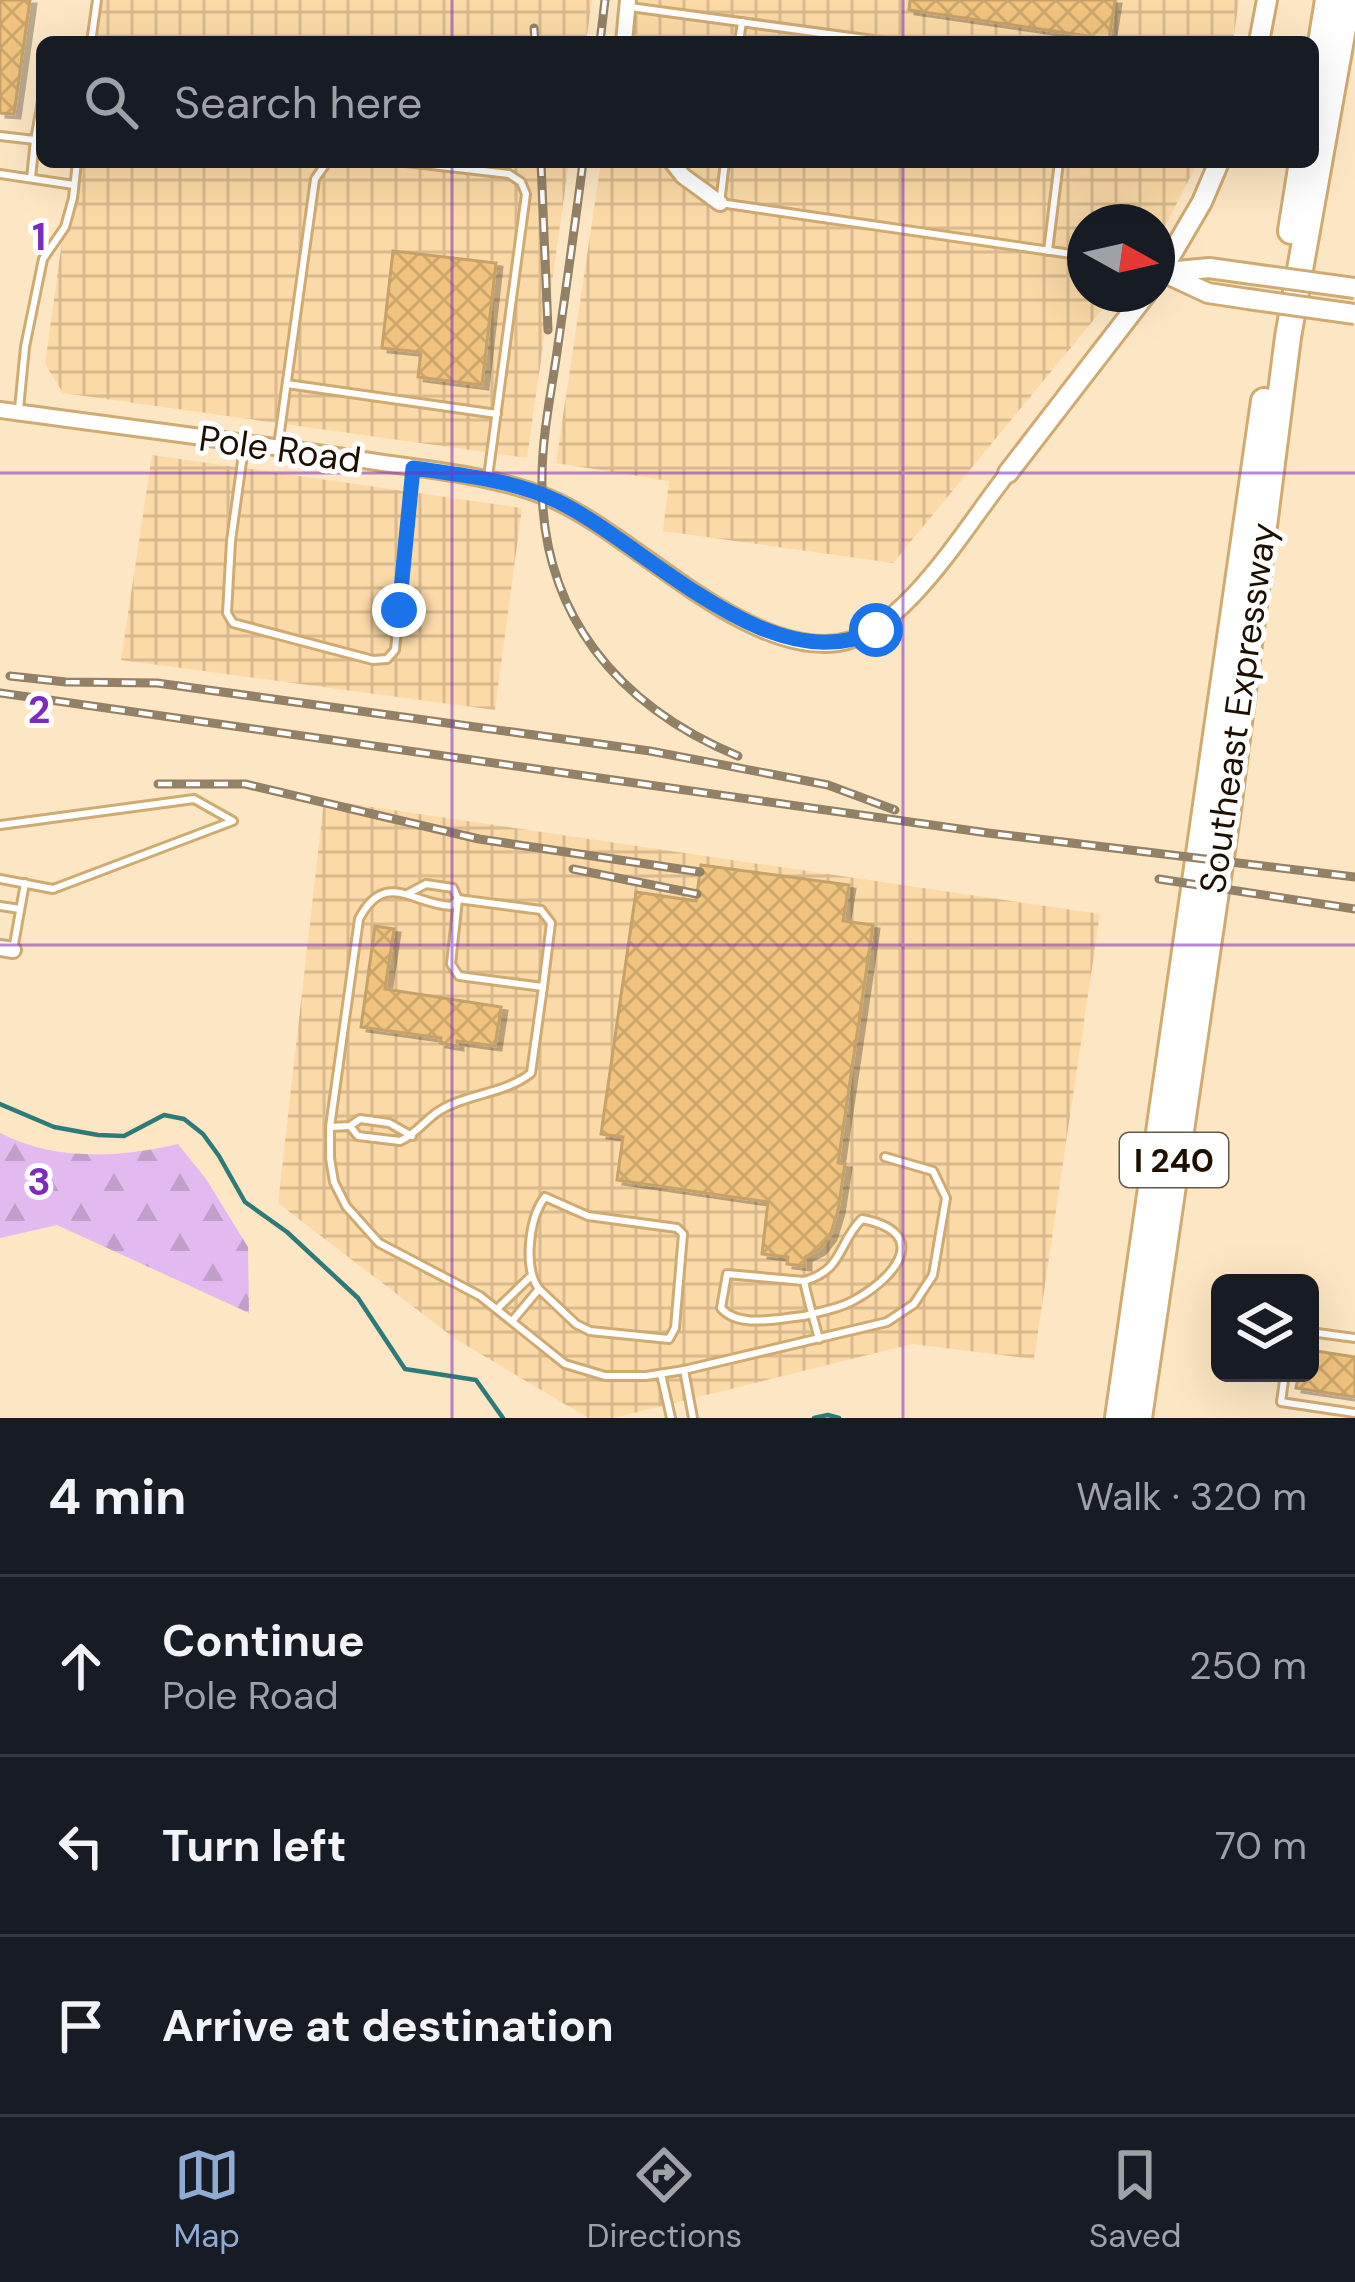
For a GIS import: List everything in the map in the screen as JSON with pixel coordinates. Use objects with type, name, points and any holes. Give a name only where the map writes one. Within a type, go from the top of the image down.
[{"type":"highway","points":[[1310,36],[1312,0]]},
{"type":"highway","points":[[1319,55],[1328,0]]},
{"type":"highway","name":"Southeast Expressway","points":[[1319,163],[1348,0]]},
{"type":"highway","name":"Southeast Expressway","points":[[1118,1418],[1301,168]]},
{"type":"highway","name":"Southeast Expressway","points":[[1139,1418],[1228,809],[1288,337],[1318,168]]},
{"type":"main road","points":[[1260,36],[1267,0]]},
{"type":"main road","points":[[1175,244],[1216,168]]},
{"type":"main road","points":[[1175,272],[1209,268],[1355,288]]},
{"type":"main road","points":[[1175,280],[1208,293],[1355,314]]},
{"type":"main road","points":[[1008,473],[1132,312]]},
{"type":"street","points":[[625,36],[628,4]]},
{"type":"street","points":[[677,168],[720,203]]},
{"type":"street","name":"Pole Road","points":[[0,410],[487,480],[557,501],[719,607],[807,642],[840,643],[876,630],[904,605],[1008,473]]},
{"type":"lane","points":[[92,36],[97,0]]},
{"type":"lane","points":[[628,4],[844,36]]},
{"type":"lane","points":[[740,36],[742,22]]},
{"type":"lane","points":[[31,179],[36,134]]},
{"type":"lane","points":[[0,136],[35,140]]},
{"type":"lane","points":[[19,412],[25,346],[43,259],[64,227],[76,168]]},
{"type":"lane","points":[[278,448],[316,179],[323,168]]},
{"type":"lane","points":[[457,168],[508,174],[526,194],[487,480]]},
{"type":"lane","points":[[724,168],[720,203],[1067,254]]},
{"type":"lane","points":[[1048,251],[1058,168]]},
{"type":"lane","points":[[0,174],[75,185]]},
{"type":"lane","points":[[287,385],[497,414]]},
{"type":"lane","points":[[245,443],[227,613],[233,623],[374,660],[387,659],[395,650],[413,468]]},
{"type":"lane","points":[[0,825],[194,799],[233,821],[53,889],[0,879]]},
{"type":"lane","points":[[7,949],[25,884]]},
{"type":"lane","points":[[409,893],[426,884],[453,888],[458,899],[451,964],[459,976],[543,987]]},
{"type":"lane","points":[[458,899],[452,906],[435,905],[409,893],[386,892],[368,902],[359,919],[330,1127],[334,1182],[362,1227],[379,1243],[460,1284],[565,1364],[626,1377],[661,1374],[887,1322],[914,1304],[933,1275],[946,1198],[933,1171],[885,1157]]},
{"type":"lane","points":[[350,1126],[358,1136],[400,1142],[439,1112],[517,1084],[531,1073],[551,922],[541,910],[458,899]]},
{"type":"lane","points":[[0,907],[20,909]]},
{"type":"lane","points":[[330,1127],[350,1126],[360,1119],[389,1123],[412,1136]]},
{"type":"lane","points":[[497,1309],[530,1277],[537,1212],[545,1197],[588,1216],[677,1228],[683,1234],[675,1328],[669,1339],[590,1331],[576,1324],[530,1277]]},
{"type":"lane","points":[[862,1219],[878,1222],[902,1239],[899,1259],[877,1286],[854,1301],[813,1313],[740,1321],[722,1308],[727,1274],[804,1281],[832,1267],[862,1219]]},
{"type":"lane","points":[[804,1281],[820,1339]]},
{"type":"lane","points":[[513,1320],[539,1289]]},
{"type":"lane","points":[[1319,1332],[1355,1338]]},
{"type":"lane","points":[[684,1370],[693,1418]]},
{"type":"lane","points":[[661,1374],[671,1418]]},
{"type":"lane","points":[[1284,1382],[1281,1402],[1355,1413]]},
{"type":"shaded area","points":[[94,0],[592,0],[587,36],[90,36]]},
{"type":"shaded area","points":[[626,0],[1239,0],[1234,36],[620,36]]},
{"type":"shaded area","points":[[72,168],[568,168],[527,458],[63,393],[45,364]]},
{"type":"shaded area","points":[[600,168],[1195,168],[1175,207],[1067,204],[1067,312],[1100,312],[893,563],[663,531],[669,481],[556,463]]},
{"type":"shaded area","points":[[152,455],[522,508],[495,710],[121,660]]},
{"type":"shaded area","points":[[324,800],[1100,914],[1034,1359],[912,1344],[613,1418],[588,1418],[454,1338],[278,1203]]},
{"type":"green space","points":[[0,1133],[42,1148],[87,1154],[178,1144],[248,1247],[249,1313],[57,1225],[0,1238]]},
{"type":"building","points":[[0,0],[30,0],[14,114],[0,113]]},
{"type":"building","points":[[910,0],[1115,0],[1109,36],[909,10]]},
{"type":"building","points":[[393,251],[496,263],[482,385],[418,377],[421,352],[382,348]]},
{"type":"building","points":[[701,865],[849,885],[843,921],[873,925],[838,1163],[845,1164],[838,1210],[830,1236],[819,1250],[805,1257],[805,1266],[787,1264],[788,1257],[762,1254],[768,1202],[617,1180],[623,1137],[601,1134],[636,892],[696,901]]},
{"type":"building","points":[[375,926],[394,929],[385,989],[501,1007],[495,1046],[457,1041],[457,1046],[440,1043],[441,1038],[361,1027]]},
{"type":"building","points":[[1319,1351],[1355,1357],[1355,1397],[1296,1388],[1297,1382],[1319,1382]]},
{"type":"waterway","points":[[0,1104],[54,1127],[98,1135],[124,1136],[164,1115],[184,1119],[203,1134],[245,1202],[287,1232],[358,1298],[405,1369],[476,1380],[503,1418]]},
{"type":"waterway","points":[[814,1418],[839,1418]]},
{"type":"railway","points":[[601,36],[605,0]]},
{"type":"railway","points":[[534,28],[535,36]]},
{"type":"railway","points":[[541,168],[548,330]]},
{"type":"railway","points":[[582,168],[542,462],[545,527],[555,572],[571,613],[623,682],[656,711],[738,756]]},
{"type":"railway","points":[[10,676],[157,683],[650,751],[828,785],[895,810]]},
{"type":"railway","points":[[0,693],[988,833],[1355,877]]},
{"type":"railway","points":[[158,784],[245,784],[479,839],[700,872]]},
{"type":"railway","points":[[573,869],[697,894]]},
{"type":"railway","points":[[1159,879],[1355,909]]},
{"type":"route","points":[[399,610],[413,468],[518,487],[557,501],[719,607],[782,635],[822,644],[876,630]]}]
